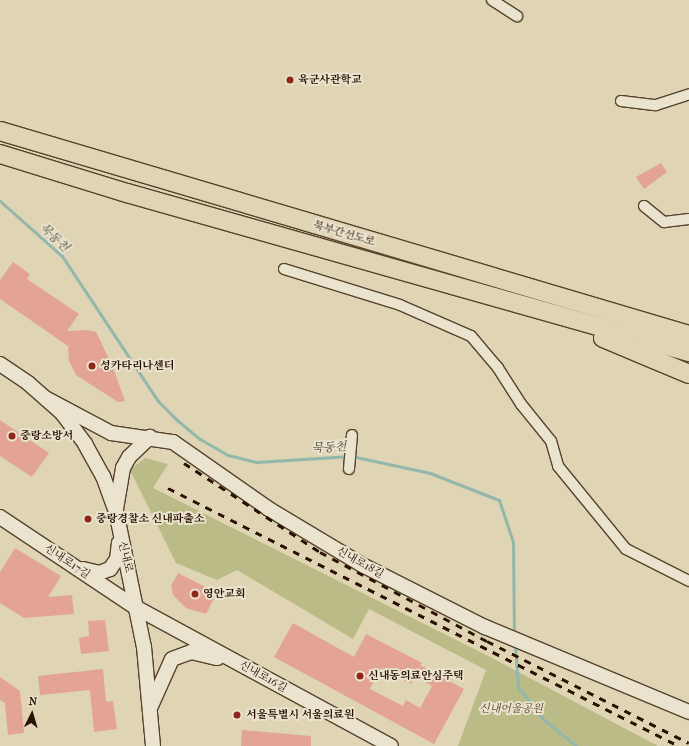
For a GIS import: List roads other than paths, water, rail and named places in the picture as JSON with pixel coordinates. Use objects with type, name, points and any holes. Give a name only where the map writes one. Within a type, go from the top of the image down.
[{"type":"highway","name":"북부간선도로","points":[[0,131],[689,334]]},
{"type":"highway","name":"북부간선도로","points":[[7,156],[534,309],[689,352]]},
{"type":"highway","points":[[534,309],[689,374]]},
{"type":"street","points":[[492,0],[517,16]]},
{"type":"street","points":[[621,101],[656,105],[689,94]]},
{"type":"street","points":[[644,206],[664,222],[689,219]]},
{"type":"street","points":[[284,269],[400,305],[471,336],[498,368],[521,404],[551,441],[558,466],[626,549],[689,581]]},
{"type":"street","name":"신내로","points":[[0,364],[45,398],[62,413],[85,444],[103,476],[116,512],[144,647],[153,746]]},
{"type":"street","name":"신내로18길","points":[[45,398],[111,433],[150,437],[178,445],[269,509],[364,566],[485,627],[689,712]]},
{"type":"street","points":[[348,469],[352,435]]},
{"type":"street","points":[[116,512],[123,468],[129,456],[150,437]]},
{"type":"street","name":"신내로17길","points":[[0,517],[135,607]]},
{"type":"street","points":[[70,564],[94,572],[107,571],[117,559],[120,534]]},
{"type":"street","name":"신내로16길","points":[[135,607],[391,746]]},
{"type":"street","points":[[150,708],[171,661],[182,654],[195,652],[235,662]]},
{"type":"waterway","name":"묵동천","points":[[0,201],[62,256],[158,401],[177,420],[200,439],[228,455],[257,462],[351,456],[430,473],[499,500],[513,542],[514,635]]},
{"type":"waterway","name":"묵동천","points":[[515,644],[518,687],[542,718],[576,746]]},
{"type":"railway","points":[[184,463],[320,552],[487,641],[689,743]]},
{"type":"railway","points":[[168,488],[679,746]]},
{"type":"place","name":"육군사관학교","points":[[290,80]]},
{"type":"place","name":"성카타리나센터","points":[[92,366]]},
{"type":"place","name":"중랑소방서","points":[[12,436]]},
{"type":"place","name":"중랑경찰소 신내파출소","points":[[88,519]]},
{"type":"place","name":"영안교회","points":[[195,594]]},
{"type":"place","name":"신내동의료안심주택","points":[[360,676]]},
{"type":"place","name":"서울특별시 서울의료원","points":[[237,715]]},
{"type":"park label","name":"신내어울공원","points":[[511,709]]}]
